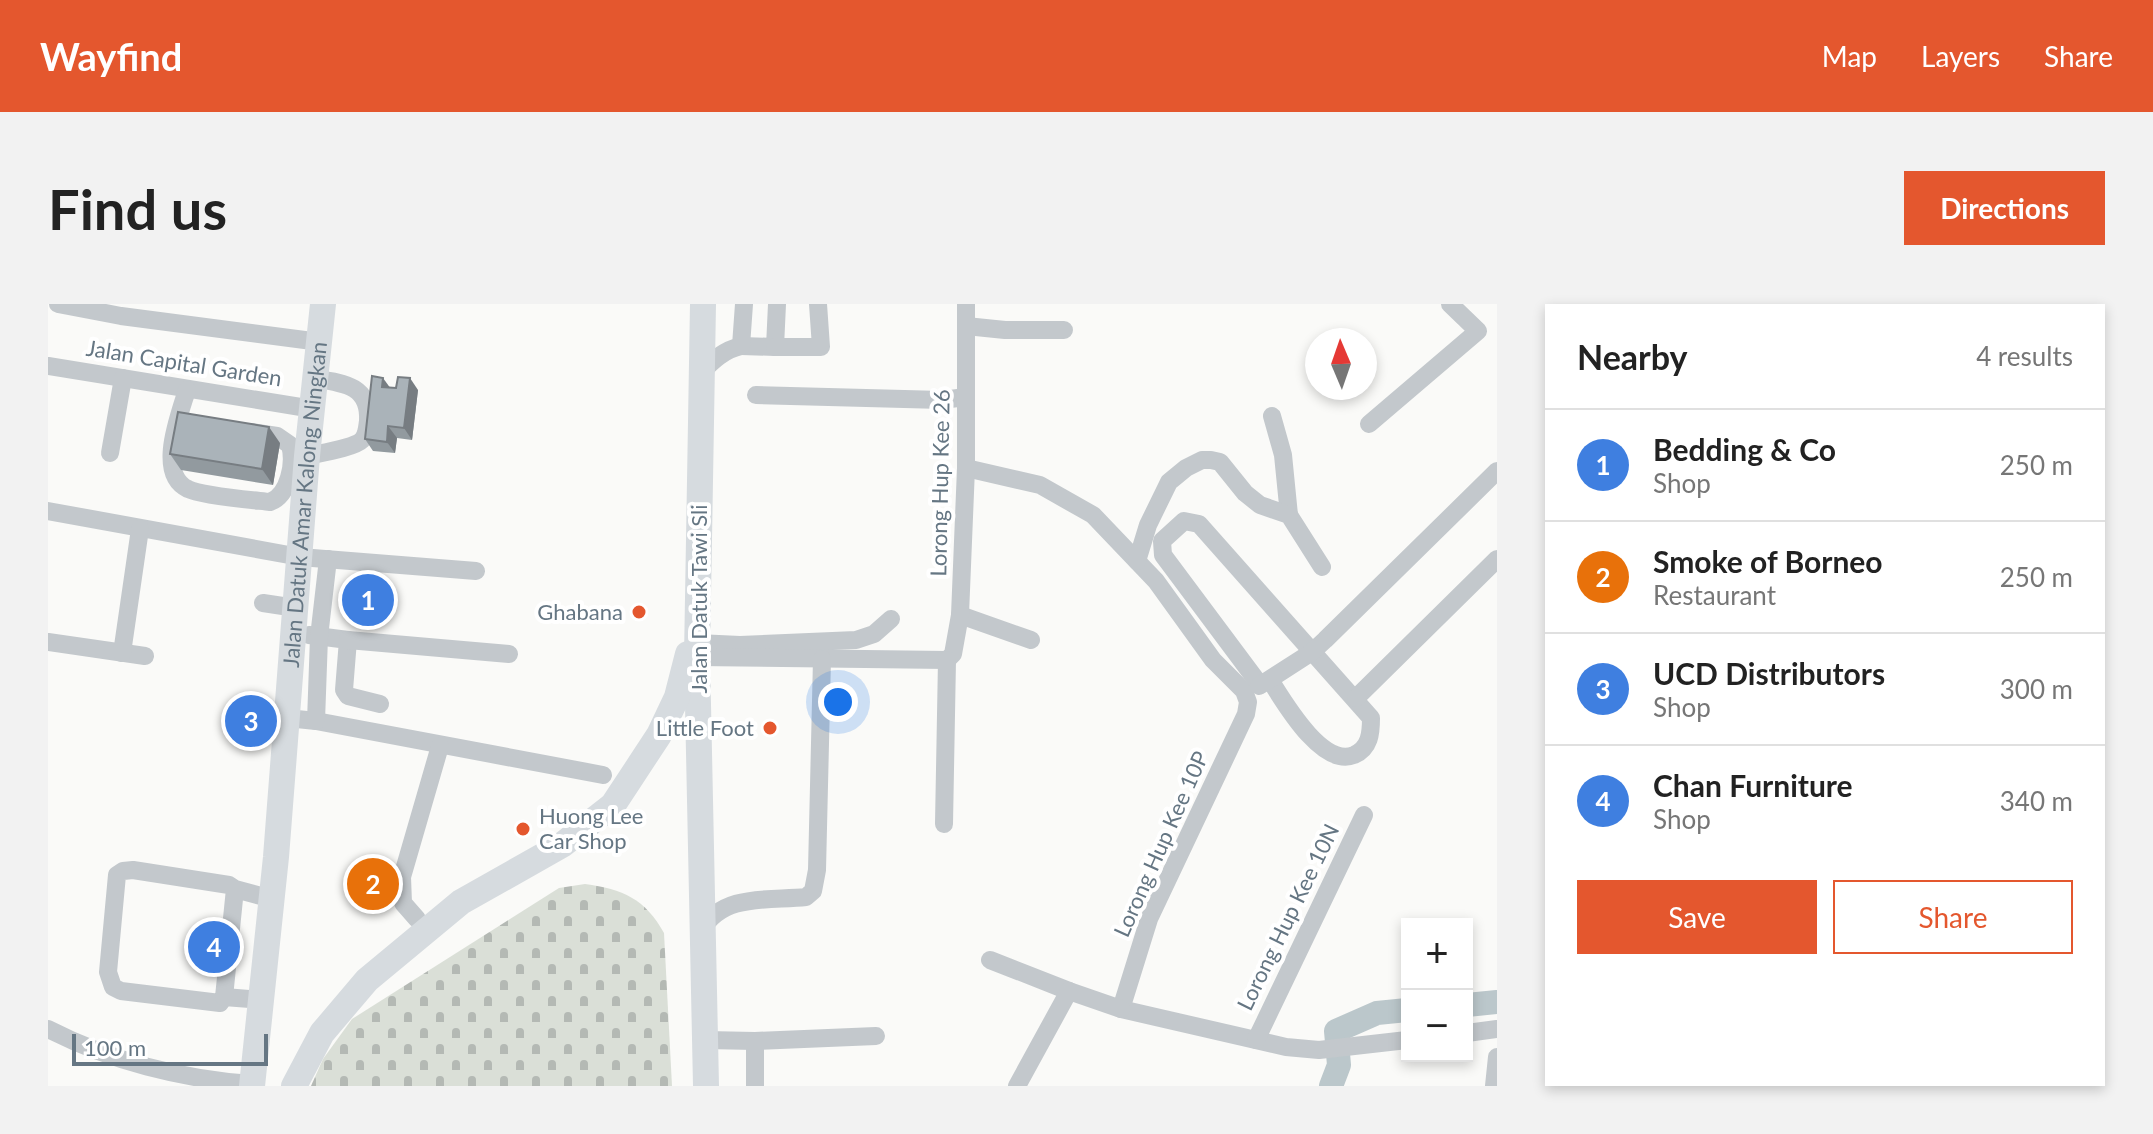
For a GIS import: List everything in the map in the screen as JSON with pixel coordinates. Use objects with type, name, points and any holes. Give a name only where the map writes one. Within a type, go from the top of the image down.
[{"type":"highway","name":"Jalan Datuk Amar Kalong Ningkan","points":[[252,1085],[263,1000],[287,718],[303,626],[300,557],[323,304]]},
{"type":"highway","name":"Jalan Datuk Tawi Sli","points":[[703,304],[697,650],[706,1086]]},
{"type":"highway","points":[[294,1086],[322,1033],[367,980],[461,902],[562,845],[613,805],[659,735],[677,697],[697,611]]},
{"type":"highway","points":[[417,919],[433,910],[461,902]]},
{"type":"street","points":[[58,304],[121,316],[320,342]]},
{"type":"street","points":[[741,346],[744,304]]},
{"type":"street","points":[[775,347],[777,304]]},
{"type":"street","points":[[701,373],[712,361],[741,346],[821,347],[818,304]]},
{"type":"street","name":"Lorong Hup Kee 26","points":[[944,824],[947,660],[953,654],[960,615],[966,468],[966,304]]},
{"type":"street","points":[[1369,424],[1478,331],[1450,304]]},
{"type":"street","points":[[966,326],[1005,330],[1064,330]]},
{"type":"street","name":"Jalan Capital Garden","points":[[48,366],[313,409]]},
{"type":"street","points":[[110,453],[123,378]]},
{"type":"street","points":[[307,456],[354,445],[362,440],[367,431],[369,411],[367,399],[362,393],[317,379]]},
{"type":"street","points":[[187,390],[185,422],[171,465],[176,480],[190,490],[270,502],[278,499],[285,493],[292,453],[290,445],[277,436],[237,430]]},
{"type":"street","points":[[756,395],[942,400],[966,397]]},
{"type":"street","points":[[277,436],[284,402]]},
{"type":"street","points":[[1272,416],[1283,455],[1289,515],[1322,567]]},
{"type":"street","points":[[1137,561],[1148,525],[1169,482],[1202,460],[1220,462],[1245,493],[1260,505],[1289,515]]},
{"type":"street","points":[[966,468],[1040,485],[1093,515],[1156,581],[1213,660],[1258,687]]},
{"type":"street","points":[[1258,687],[1312,652],[1497,471]]},
{"type":"street","points":[[48,511],[300,557],[476,571]]},
{"type":"street","points":[[1184,521],[1199,524],[1371,718],[1370,739],[1362,751],[1351,757],[1339,757],[1258,687],[1172,568],[1163,555],[1162,541],[1184,521]]},
{"type":"street","points":[[122,653],[140,529]]},
{"type":"street","points":[[316,721],[303,626],[328,559]]},
{"type":"street","points":[[1356,698],[1497,559]]},
{"type":"street","points":[[1156,581],[1172,568]]},
{"type":"street","points":[[263,603],[303,626],[348,640],[509,654]]},
{"type":"street","points":[[960,615],[1031,640]]},
{"type":"street","points":[[697,650],[856,640],[874,634],[891,619]]},
{"type":"street","points":[[348,640],[344,690],[348,696],[380,704]]},
{"type":"street","points":[[48,642],[145,656]]},
{"type":"street","points":[[697,650],[822,659],[947,660]]},
{"type":"street","points":[[701,931],[711,915],[733,904],[806,897],[813,891],[817,870],[822,659]]},
{"type":"street","name":"Lorong Hup Kee 10P","points":[[1121,1009],[1149,919],[1246,714],[1248,702],[1258,687]]},
{"type":"street","points":[[287,718],[603,775]]},
{"type":"street","points":[[417,919],[403,903],[402,877],[440,746]]},
{"type":"street","name":"Lorong Hup Kee 10N","points":[[1256,1040],[1364,815]]},
{"type":"street","points":[[235,889],[224,997],[220,1003],[121,991],[113,987],[108,972],[117,875],[123,871],[229,885],[272,899]]},
{"type":"street","points":[[990,960],[1121,1009],[1286,1047],[1319,1050],[1401,1041]]},
{"type":"street","points":[[1017,1086],[1069,991]]},
{"type":"street","points":[[224,997],[263,1000]]},
{"type":"street","points":[[48,1029],[101,1054],[214,1081],[252,1085]]},
{"type":"street","points":[[1473,1032],[1497,1029]]},
{"type":"street","points":[[706,1040],[876,1036]]},
{"type":"street","points":[[755,1041],[755,1086]]},
{"type":"street","points":[[1494,1086],[1497,1057]]},
{"type":"green space","points":[[585,884],[611,889],[632,898],[649,912],[664,933],[672,1086],[311,1086],[323,1059],[352,1019],[559,888]]},
{"type":"building","points":[[372,376],[383,378],[382,387],[396,388],[398,377],[410,378],[404,428],[388,426],[387,442],[365,439]]},
{"type":"building","points":[[178,412],[269,427],[262,469],[170,454]]},
{"type":"waterway","points":[[1473,1004],[1497,1002]]},
{"type":"waterway","points":[[1331,1086],[1339,1065],[1336,1031],[1377,1013],[1401,1011]]},
{"type":"place","name":"Bedding & Co","points":[[368,600]]},
{"type":"place","name":"Ghabana","points":[[639,612]]},
{"type":"place","name":"UCD Distributors","points":[[251,721]]},
{"type":"place","name":"Little Foot","points":[[770,728]]},
{"type":"place","name":"Huong Lee Car Shop","points":[[523,829]]},
{"type":"place","name":"Smoke of Borneo","points":[[373,884]]},
{"type":"place","name":"Chan Furniture","points":[[214,947]]}]
